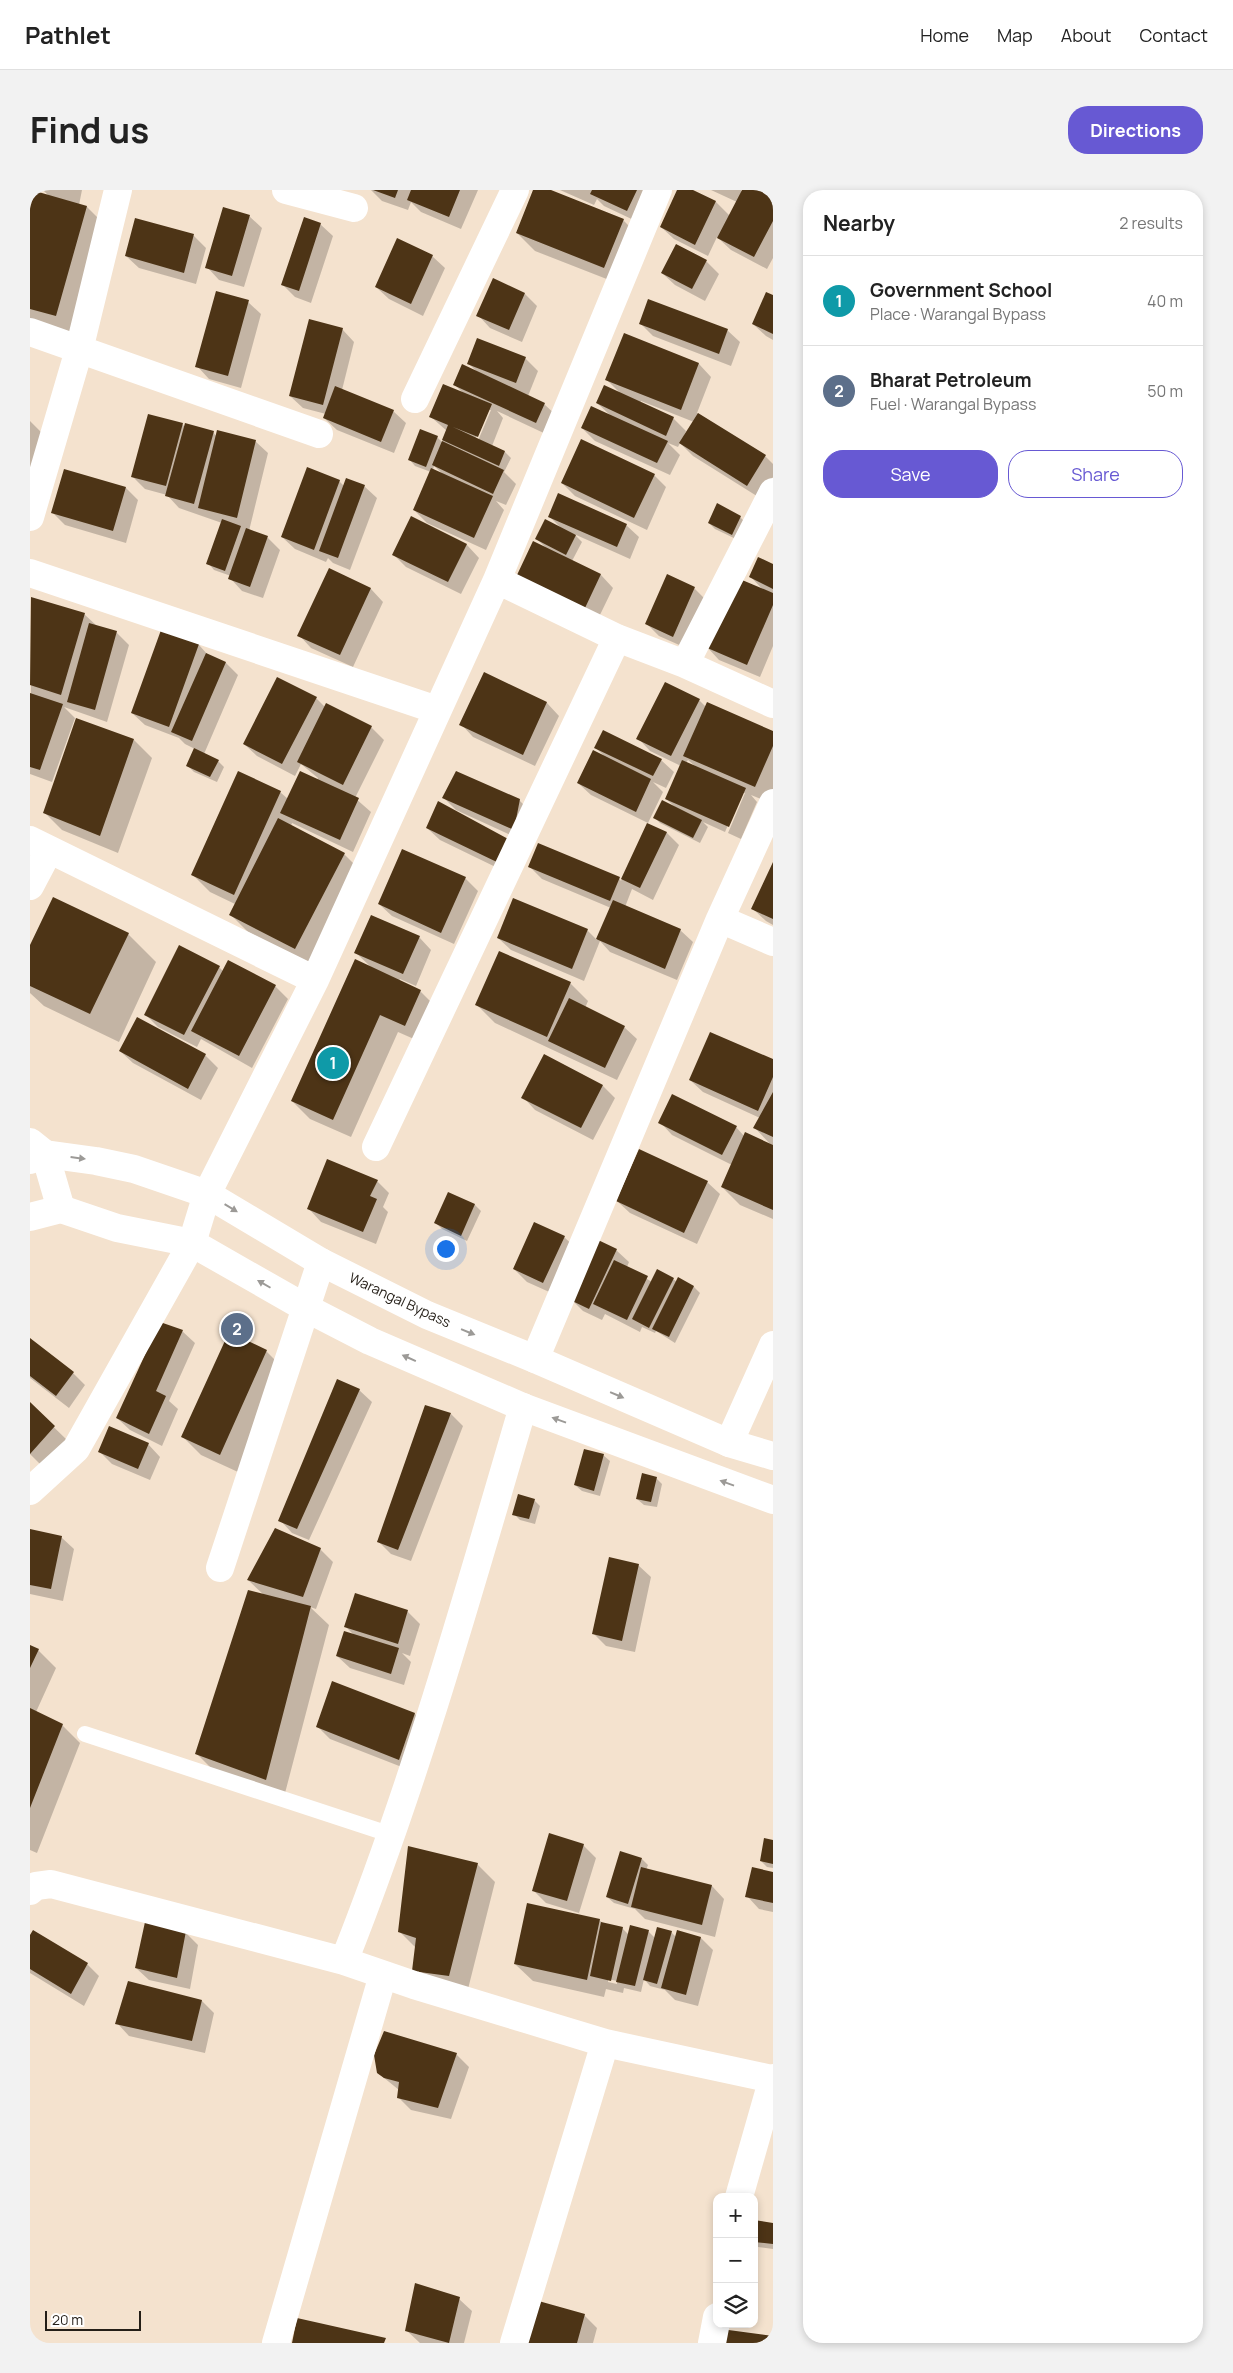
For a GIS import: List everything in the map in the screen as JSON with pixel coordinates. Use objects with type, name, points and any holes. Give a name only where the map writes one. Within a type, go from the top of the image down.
[{"type":"street","points":[[30,517],[79,350],[118,190]]},
{"type":"street","points":[[286,190],[354,208]]},
{"type":"street","points":[[415,399],[515,190]]},
{"type":"street","points":[[30,1491],[76,1449],[192,1243],[207,1194],[315,980],[497,580],[658,190]]},
{"type":"street","points":[[30,332],[319,434]]},
{"type":"street","points":[[686,664],[773,492]]},
{"type":"street","points":[[30,573],[437,710]]},
{"type":"street","points":[[497,580],[617,638],[686,664],[773,704]]},
{"type":"street","points":[[376,1147],[617,638]]},
{"type":"street","points":[[535,1358],[720,919],[773,803]]},
{"type":"street","points":[[30,886],[40,845],[315,980]]},
{"type":"street","points":[[720,919],[773,942]]},
{"type":"street","points":[[35,1152],[61,1209]]},
{"type":"street","name":"Warangal Bypass","points":[[35,1152],[134,1169],[207,1194],[321,1262],[427,1315],[535,1358],[729,1443],[773,1456]]},
{"type":"street","points":[[30,1217],[61,1209],[117,1228],[192,1243],[306,1308],[370,1341],[523,1407],[773,1500]]},
{"type":"street","points":[[220,1568],[321,1262]]},
{"type":"street","points":[[729,1443],[773,1345]]},
{"type":"street","points":[[344,1961],[380,1871],[422,1749],[523,1407]]},
{"type":"street","points":[[30,1891],[36,1886],[51,1884],[344,1961],[383,1975],[605,2043],[773,2079],[740,2193]]},
{"type":"street","points":[[276,2343],[383,1975]]},
{"type":"street","points":[[514,2343],[605,2043]]},
{"type":"street","points":[[712,2343],[715,2328]]},
{"type":"lane","points":[[85,1734],[392,1835]]},
{"type":"building","points":[[373,190],[398,190],[395,198]]},
{"type":"building","points":[[411,190],[460,190],[449,217],[407,200]]},
{"type":"building","points":[[533,190],[551,190],[624,219],[604,268],[516,233]]},
{"type":"building","points":[[592,190],[637,190],[627,211],[590,194]]},
{"type":"building","points":[[677,190],[693,190],[716,201],[695,245],[660,227]]},
{"type":"building","points":[[742,190],[773,190],[773,221],[754,257],[717,238]]},
{"type":"building","points":[[35,191],[87,206],[56,316],[30,309],[30,208]]},
{"type":"building","points":[[223,207],[250,215],[232,276],[205,268]]},
{"type":"building","points":[[304,217],[321,223],[299,291],[281,285]]},
{"type":"building","points":[[135,218],[194,234],[184,273],[125,256]]},
{"type":"building","points":[[397,238],[433,255],[411,304],[375,287]]},
{"type":"building","points":[[676,244],[707,260],[692,289],[661,273]]},
{"type":"building","points":[[493,278],[525,293],[509,330],[476,316]]},
{"type":"building","points":[[216,291],[249,300],[228,376],[195,367]]},
{"type":"building","points":[[766,292],[773,295],[773,334],[752,324]]},
{"type":"building","points":[[648,299],[728,329],[719,354],[639,324]]},
{"type":"building","points":[[309,319],[343,328],[323,405],[289,396]]},
{"type":"building","points":[[624,333],[699,363],[681,410],[605,380]]},
{"type":"building","points":[[477,338],[526,357],[516,383],[467,364]]},
{"type":"building","points":[[462,364],[545,403],[536,423],[453,385]]},
{"type":"building","points":[[443,384],[492,404],[478,437],[453,427],[505,451],[499,466],[442,440],[448,425],[429,417]]},
{"type":"building","points":[[604,385],[674,417],[666,436],[596,403]]},
{"type":"building","points":[[335,386],[394,410],[381,442],[323,418]]},
{"type":"building","points":[[591,406],[668,441],[657,463],[581,428]]},
{"type":"building","points":[[698,413],[766,455],[747,486],[679,443]]},
{"type":"building","points":[[148,414],[183,423],[166,486],[131,477]]},
{"type":"building","points":[[185,423],[214,431],[194,504],[165,496]]},
{"type":"building","points":[[420,429],[438,436],[426,467],[408,460]]},
{"type":"building","points":[[217,430],[256,440],[237,518],[198,508]]},
{"type":"building","points":[[581,439],[655,474],[634,518],[561,483]]},
{"type":"building","points":[[442,441],[504,470],[493,494],[432,465]]},
{"type":"building","points":[[307,467],[340,480],[314,550],[281,537]]},
{"type":"building","points":[[431,468],[493,496],[474,538],[413,510]]},
{"type":"building","points":[[64,469],[126,487],[113,531],[51,513]]},
{"type":"building","points":[[346,478],[365,485],[338,558],[319,551]]},
{"type":"building","points":[[558,493],[627,524],[617,547],[548,517]]},
{"type":"building","points":[[717,503],[741,516],[732,535],[708,523]]},
{"type":"building","points":[[411,516],[467,544],[448,582],[392,555]]},
{"type":"building","points":[[222,519],[241,526],[225,571],[206,564]]},
{"type":"building","points":[[545,519],[576,535],[566,555],[535,539]]},
{"type":"building","points":[[246,528],[268,536],[250,587],[228,579]]},
{"type":"building","points":[[533,541],[601,574],[585,608],[517,575]]},
{"type":"building","points":[[758,557],[773,564],[773,589],[749,577]]},
{"type":"building","points":[[329,568],[371,588],[340,655],[297,636]]},
{"type":"building","points":[[667,574],[695,587],[673,637],[645,624]]},
{"type":"building","points":[[735,577],[773,593],[773,605],[747,665],[705,647]]},
{"type":"building","points":[[31,597],[85,613],[61,695],[30,685]]},
{"type":"building","points":[[89,623],[117,631],[95,710],[67,702]]},
{"type":"building","points":[[161,630],[199,644],[169,727],[131,713]]},
{"type":"building","points":[[206,653],[226,662],[192,741],[171,732]]},
{"type":"building","points":[[484,672],[547,702],[523,755],[459,725]]},
{"type":"building","points":[[277,677],[317,697],[282,764],[243,744]]},
{"type":"building","points":[[665,682],[700,699],[671,756],[636,739]]},
{"type":"building","points":[[30,693],[63,704],[40,770],[30,767]]},
{"type":"building","points":[[707,702],[773,731],[773,746],[755,787],[683,756]]},
{"type":"building","points":[[326,703],[372,726],[343,785],[297,762]]},
{"type":"building","points":[[76,718],[134,739],[100,836],[43,813]]},
{"type":"building","points":[[603,730],[662,759],[653,776],[594,748]]},
{"type":"building","points":[[194,748],[219,760],[210,777],[186,766]]},
{"type":"building","points":[[593,750],[651,779],[636,812],[577,783]]},
{"type":"building","points":[[682,760],[746,788],[729,827],[665,799]]},
{"type":"building","points":[[238,771],[281,791],[234,895],[191,875]]},
{"type":"building","points":[[300,771],[359,798],[340,840],[280,813]]},
{"type":"building","points":[[456,771],[520,799],[514,830],[442,798]]},
{"type":"building","points":[[662,800],[702,820],[693,838],[653,818]]},
{"type":"building","points":[[438,801],[510,840],[501,864],[426,828]]},
{"type":"building","points":[[278,818],[345,853],[295,949],[229,915]]},
{"type":"building","points":[[647,823],[667,832],[640,888],[621,879]]},
{"type":"building","points":[[538,843],[620,877],[610,901],[528,867]]},
{"type":"building","points":[[402,849],[466,877],[441,933],[378,904]]},
{"type":"building","points":[[773,862],[773,919],[751,909]]},
{"type":"building","points":[[53,897],[129,933],[90,1014],[30,986],[30,945]]},
{"type":"building","points":[[513,898],[588,929],[572,969],[497,938]]},
{"type":"building","points":[[613,900],[681,929],[665,969],[596,939]]},
{"type":"building","points":[[371,915],[420,936],[403,974],[354,953]]},
{"type":"building","points":[[179,945],[220,966],[184,1035],[144,1015]]},
{"type":"building","points":[[499,951],[571,982],[547,1037],[475,1005]]},
{"type":"building","points":[[355,959],[421,990],[405,1026],[380,1015],[333,1120],[291,1101]]},
{"type":"building","points":[[228,960],[276,985],[239,1056],[191,1031]]},
{"type":"building","points":[[569,998],[625,1026],[605,1068],[548,1041]]},
{"type":"building","points":[[137,1017],[206,1054],[188,1089],[119,1051]]},
{"type":"building","points":[[710,1032],[773,1059],[773,1077],[758,1111],[689,1080]]},
{"type":"building","points":[[544,1054],[603,1085],[581,1128],[521,1098]]},
{"type":"building","points":[[773,1092],[773,1137],[753,1128]]},
{"type":"building","points":[[672,1094],[737,1126],[722,1155],[658,1123]]},
{"type":"building","points":[[745,1132],[773,1145],[773,1210],[721,1187]]},
{"type":"building","points":[[639,1149],[708,1181],[684,1233],[616,1201]]},
{"type":"building","points":[[327,1159],[378,1180],[370,1196],[377,1199],[363,1232],[307,1209]]},
{"type":"building","points":[[448,1192],[475,1204],[461,1236],[434,1223]]},
{"type":"building","points":[[534,1222],[565,1236],[543,1283],[513,1269]]},
{"type":"building","points":[[596,1239],[617,1249],[589,1309],[568,1299]]},
{"type":"building","points":[[614,1260],[648,1276],[627,1320],[593,1304]]},
{"type":"building","points":[[657,1269],[674,1278],[649,1328],[632,1319]]},
{"type":"building","points":[[678,1277],[694,1286],[669,1337],[652,1329]]},
{"type":"building","points":[[160,1322],[183,1330],[156,1391],[166,1396],[149,1434],[116,1418]]},
{"type":"building","points":[[229,1332],[267,1350],[220,1455],[181,1437]]},
{"type":"building","points":[[30,1338],[74,1372],[56,1396],[30,1376]]},
{"type":"building","points":[[337,1379],[360,1389],[297,1529],[278,1521]]},
{"type":"building","points":[[30,1402],[55,1426],[30,1454]]},
{"type":"building","points":[[425,1405],[451,1413],[398,1550],[377,1542]]},
{"type":"building","points":[[109,1426],[149,1443],[138,1469],[98,1452]]},
{"type":"building","points":[[584,1449],[604,1454],[594,1491],[574,1485]]},
{"type":"building","points":[[642,1473],[657,1477],[651,1502],[636,1499]]},
{"type":"building","points":[[518,1494],[535,1499],[529,1519],[512,1515]]},
{"type":"building","points":[[275,1528],[321,1548],[303,1597],[247,1580]]},
{"type":"building","points":[[30,1529],[62,1536],[51,1589],[30,1585]]},
{"type":"building","points":[[609,1557],[639,1564],[622,1641],[592,1634]]},
{"type":"building","points":[[248,1590],[311,1606],[266,1780],[195,1754]]},
{"type":"building","points":[[355,1593],[408,1610],[398,1644],[344,1627]]},
{"type":"building","points":[[344,1631],[399,1648],[391,1674],[336,1656]]},
{"type":"building","points":[[30,1645],[39,1649],[30,1668]]},
{"type":"building","points":[[332,1681],[415,1713],[399,1760],[316,1727]]},
{"type":"building","points":[[30,1708],[63,1724],[30,1808]]},
{"type":"building","points":[[549,1833],[584,1844],[567,1901],[532,1891]]},
{"type":"building","points":[[764,1838],[773,1840],[773,1864],[760,1861]]},
{"type":"building","points":[[408,1846],[478,1863],[449,1976],[412,1971],[416,1938],[398,1932]]},
{"type":"building","points":[[620,1851],[642,1858],[628,1904],[606,1897]]},
{"type":"building","points":[[641,1867],[712,1885],[702,1925],[631,1907]]},
{"type":"building","points":[[752,1867],[773,1872],[773,1903],[745,1897]]},
{"type":"building","points":[[527,1903],[600,1919],[587,1980],[514,1964]]},
{"type":"building","points":[[145,1922],[186,1931],[177,1978],[135,1968]]},
{"type":"building","points":[[601,1922],[623,1927],[611,1981],[590,1976]]},
{"type":"building","points":[[630,1925],[649,1930],[635,1986],[616,1982]]},
{"type":"building","points":[[657,1927],[672,1931],[657,1984],[643,1980]]},
{"type":"building","points":[[33,1930],[88,1963],[71,1994],[30,1969],[30,1935]]},
{"type":"building","points":[[677,1930],[701,1937],[686,1995],[661,1988]]},
{"type":"building","points":[[128,1981],[202,2000],[192,2041],[115,2024]]},
{"type":"building","points":[[384,2031],[457,2053],[438,2108],[397,2098],[399,2082],[384,2078],[377,2073],[374,2055]]},
{"type":"building","points":[[758,2221],[773,2223],[773,2244],[758,2242]]},
{"type":"building","points":[[415,2283],[460,2297],[449,2343],[405,2331]]},
{"type":"building","points":[[535,2300],[585,2314],[577,2343],[523,2343]]},
{"type":"building","points":[[297,2318],[386,2338],[384,2343],[292,2343]]},
{"type":"building","points":[[721,2329],[773,2336],[773,2343],[719,2343]]},
{"type":"place","name":"Government School","points":[[333,1063]]},
{"type":"place","name":"Bharat Petroleum","points":[[237,1329]]}]
